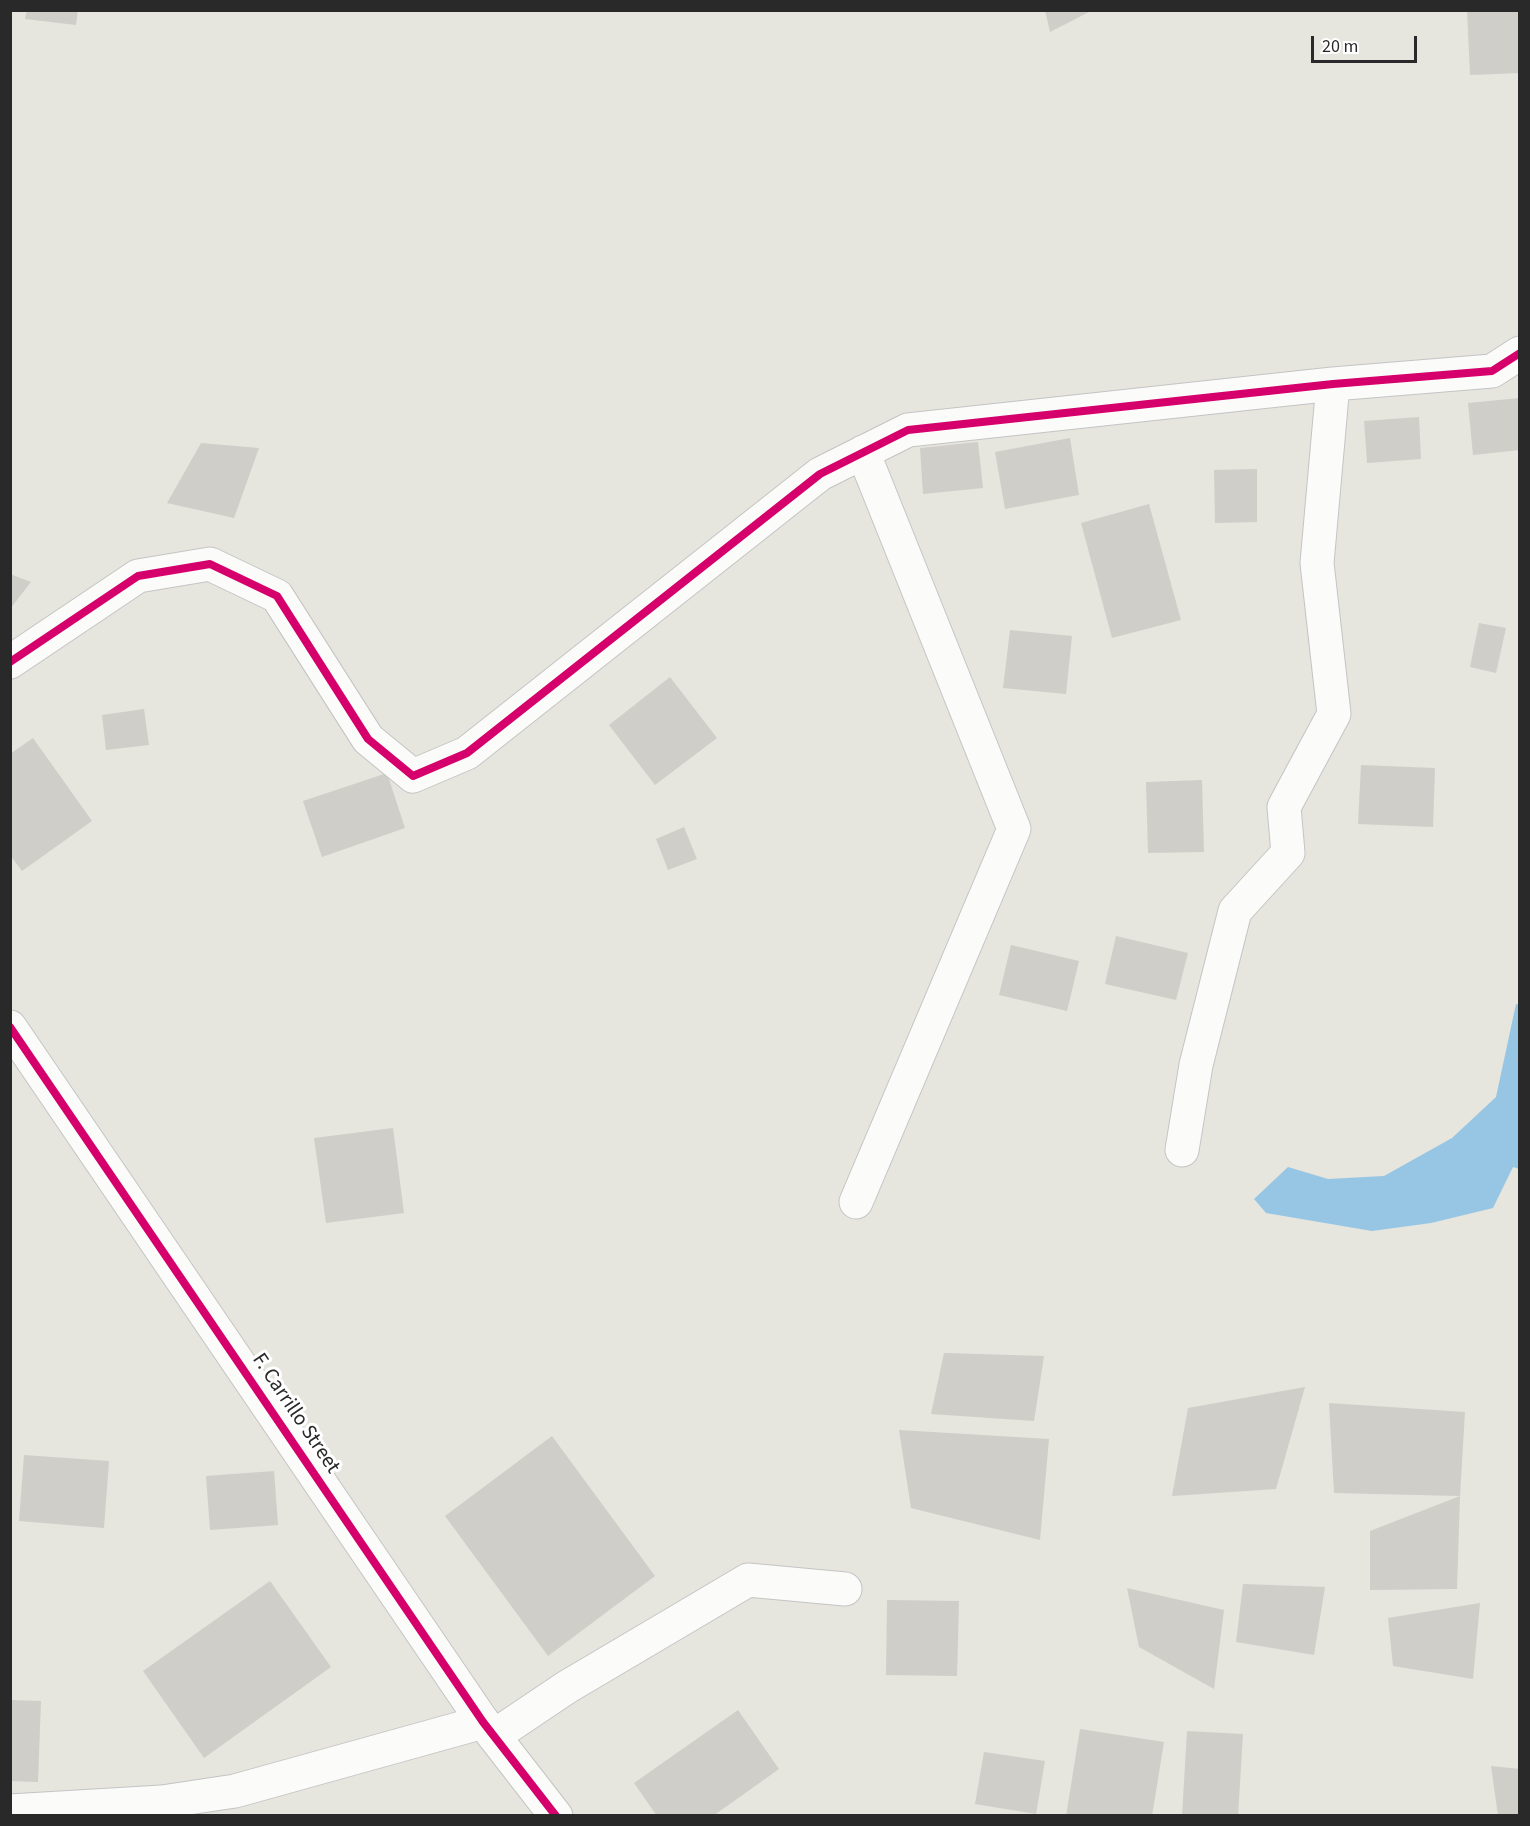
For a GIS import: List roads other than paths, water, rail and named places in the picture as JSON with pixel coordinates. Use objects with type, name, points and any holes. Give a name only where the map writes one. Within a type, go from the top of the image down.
[{"type":"street","points":[[10,662],[138,576],[210,564],[277,596],[368,739],[413,776],[466,753],[820,474],[908,430],[1333,384],[1492,371],[1520,352]]},
{"type":"street","points":[[1182,1150],[1196,1065],[1235,911],[1288,853],[1284,807],[1334,714],[1317,563],[1333,384]]},
{"type":"street","points":[[856,1202],[1014,829],[863,452]]},
{"type":"street","name":"F. Carrillo Street","points":[[10,1028],[488,1729],[556,1815]]},
{"type":"street","points":[[10,1811],[162,1802],[235,1791],[488,1729],[567,1687],[748,1580],[845,1589]]},
{"type":"water","points":[[1516,1004],[1520,1005],[1519,1169],[1513,1167],[1493,1208],[1431,1223],[1372,1231],[1266,1213],[1254,1199],[1288,1167],[1328,1179],[1384,1176],[1452,1138],[1496,1097]]}]
